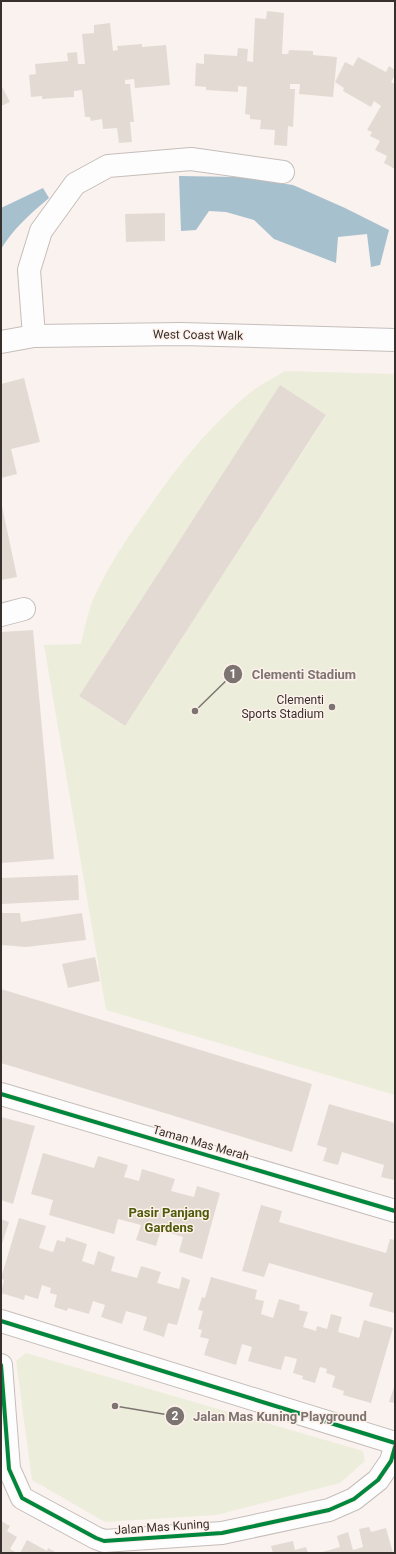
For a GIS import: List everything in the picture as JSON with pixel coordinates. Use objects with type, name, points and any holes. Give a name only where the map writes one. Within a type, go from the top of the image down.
[{"type":"street","points":[[34,336],[29,270],[41,231],[75,184],[108,166],[191,159],[283,172]]},
{"type":"street","name":"West Coast Walk","points":[[1,342],[34,336],[181,334],[395,340]]},
{"type":"street","points":[[1,615],[24,609]]},
{"type":"street","name":"Taman Mas Merah","points":[[1,1094],[395,1211]]},
{"type":"street","points":[[1,1321],[395,1443]]},
{"type":"street","name":"Jalan Mas Kuning","points":[[1,1365],[9,1469],[22,1498],[104,1541],[222,1533],[329,1510],[354,1499],[378,1480],[391,1461],[395,1447]]},
{"type":"green space","points":[[285,371],[395,374],[395,1095],[106,1010],[44,645],[81,644],[90,607],[97,590],[130,534],[168,480],[207,434],[236,405],[251,392]],"holes":[[[280,386],[326,416],[124,726],[79,696]]]},
{"type":"green space","points":[[26,1353],[363,1451],[365,1461],[340,1483],[217,1515],[105,1522],[32,1480],[16,1361]]},
{"type":"water","points":[[179,176],[239,177],[293,185],[345,208],[389,230],[380,265],[371,267],[367,234],[338,237],[336,263],[274,239],[254,220],[226,212],[209,211],[196,230],[181,231]]},
{"type":"water","points":[[43,188],[49,198],[29,215],[1,249],[1,208]]},
{"type":"building","points":[[267,11],[284,13],[282,54],[288,54],[289,50],[313,51],[313,55],[337,57],[333,97],[299,94],[300,84],[290,84],[290,89],[295,89],[293,127],[288,126],[287,146],[274,145],[275,130],[260,129],[261,120],[250,119],[250,115],[245,114],[247,87],[238,86],[238,92],[206,90],[206,87],[195,86],[196,63],[204,64],[204,54],[237,56],[238,48],[248,49],[247,61],[253,62],[255,18],[266,19]]},
{"type":"building","points":[[110,23],[113,51],[118,50],[117,46],[142,44],[142,47],[166,45],[170,85],[135,88],[134,79],[125,80],[125,84],[130,84],[134,122],[130,122],[132,142],[119,143],[117,128],[103,129],[102,119],[91,121],[90,117],[85,117],[82,90],[74,91],[74,97],[42,99],[42,96],[31,97],[29,75],[36,74],[35,64],[68,61],[67,53],[77,52],[78,64],[85,64],[82,34],[94,33],[94,25]]},
{"type":"building","points":[[358,57],[386,72],[389,66],[395,70],[395,75],[391,82],[395,84],[395,169],[384,163],[387,156],[375,150],[380,141],[370,136],[372,132],[367,130],[381,106],[374,101],[371,107],[343,91],[344,88],[335,82],[345,62],[353,66]]},
{"type":"building","points":[[1,85],[10,102],[1,106]]},
{"type":"building","points":[[165,213],[165,241],[126,242],[125,214]]},
{"type":"building","points":[[24,378],[40,442],[11,449],[17,474],[1,478],[1,384]]},
{"type":"building","points":[[280,385],[326,415],[125,726],[79,696]]},
{"type":"building","points":[[2,506],[17,577],[1,580],[1,507]]},
{"type":"building","points":[[33,630],[54,859],[1,863],[1,632]]},
{"type":"building","points":[[78,875],[79,900],[2,904],[1,878]]},
{"type":"building","points":[[1,913],[20,913],[21,922],[82,913],[86,940],[26,947],[1,945]]},
{"type":"building","points":[[95,957],[100,981],[68,988],[62,964]]},
{"type":"building","points":[[1,989],[312,1084],[292,1152],[1,1063]]},
{"type":"building","points":[[329,1104],[395,1123],[394,1180],[381,1177],[384,1165],[342,1152],[338,1165],[323,1161],[327,1148],[317,1145]]},
{"type":"building","points":[[1,1117],[35,1126],[13,1204],[1,1200]]},
{"type":"building","points":[[43,1153],[94,1168],[98,1156],[128,1165],[124,1177],[139,1181],[142,1169],[175,1179],[171,1191],[194,1197],[197,1186],[220,1193],[202,1259],[179,1252],[183,1237],[161,1230],[156,1246],[136,1240],[141,1225],[118,1219],[114,1234],[49,1215],[53,1200],[31,1194]]},
{"type":"building","points":[[261,1205],[282,1211],[279,1222],[386,1253],[390,1239],[395,1240],[394,1313],[369,1306],[373,1293],[269,1263],[264,1277],[242,1271]]},
{"type":"building","points":[[19,1218],[46,1226],[39,1248],[53,1252],[57,1240],[65,1242],[66,1237],[87,1244],[82,1261],[94,1265],[98,1251],[115,1257],[111,1271],[137,1278],[141,1266],[161,1272],[157,1283],[179,1289],[182,1277],[190,1280],[177,1325],[168,1323],[164,1337],[143,1330],[147,1317],[126,1311],[122,1324],[101,1317],[105,1305],[93,1301],[89,1314],[68,1308],[67,1311],[54,1307],[57,1295],[50,1293],[51,1288],[42,1285],[38,1299],[25,1295],[24,1300],[1,1293],[4,1280],[1,1278]]},
{"type":"building","points":[[1,1219],[9,1222],[1,1247]]},
{"type":"building","points":[[211,1277],[257,1290],[255,1299],[264,1301],[261,1314],[273,1318],[279,1299],[300,1305],[299,1310],[308,1312],[303,1327],[316,1331],[317,1326],[327,1329],[331,1314],[342,1317],[338,1332],[359,1338],[364,1320],[393,1328],[371,1403],[343,1395],[344,1391],[332,1387],[335,1376],[326,1373],[327,1369],[320,1367],[315,1383],[302,1379],[303,1376],[293,1373],[297,1359],[285,1356],[281,1370],[248,1361],[252,1347],[242,1344],[236,1365],[204,1355],[209,1339],[200,1337],[202,1330],[198,1329],[203,1311],[198,1310],[202,1297],[205,1298]]},
{"type":"building","points":[[395,1384],[395,1403],[389,1402]]},
{"type":"building","points":[[1,1521],[10,1526],[7,1531],[17,1537],[10,1549],[17,1553],[1,1553]]},
{"type":"building","points":[[369,1527],[371,1532],[386,1528],[393,1553],[319,1553],[340,1547],[337,1536],[348,1532],[353,1550],[363,1547],[359,1529]]},
{"type":"building","points":[[27,1540],[47,1551],[48,1548],[57,1553],[20,1553]]},
{"type":"building","points":[[293,1541],[295,1550],[306,1547],[308,1553],[273,1553],[271,1546]]},
{"type":"cycle path","points":[[1,1094],[395,1211]]},
{"type":"cycle path","points":[[1,1321],[395,1443]]},
{"type":"cycle path","points":[[1,1365],[9,1469],[22,1498],[104,1541],[222,1533],[329,1510],[354,1499],[378,1480],[391,1461],[395,1447]]},
{"type":"place","name":"Clementi Sports Stadium","points":[[332,707]]},
{"type":"place","name":"Clementi Stadium","points":[[195,711]]},
{"type":"place","name":"Jalan Mas Kuning Playground","points":[[115,1406]]},
{"type":"district","name":"Pasir Panjang Gardens","points":[[169,1220]]}]
